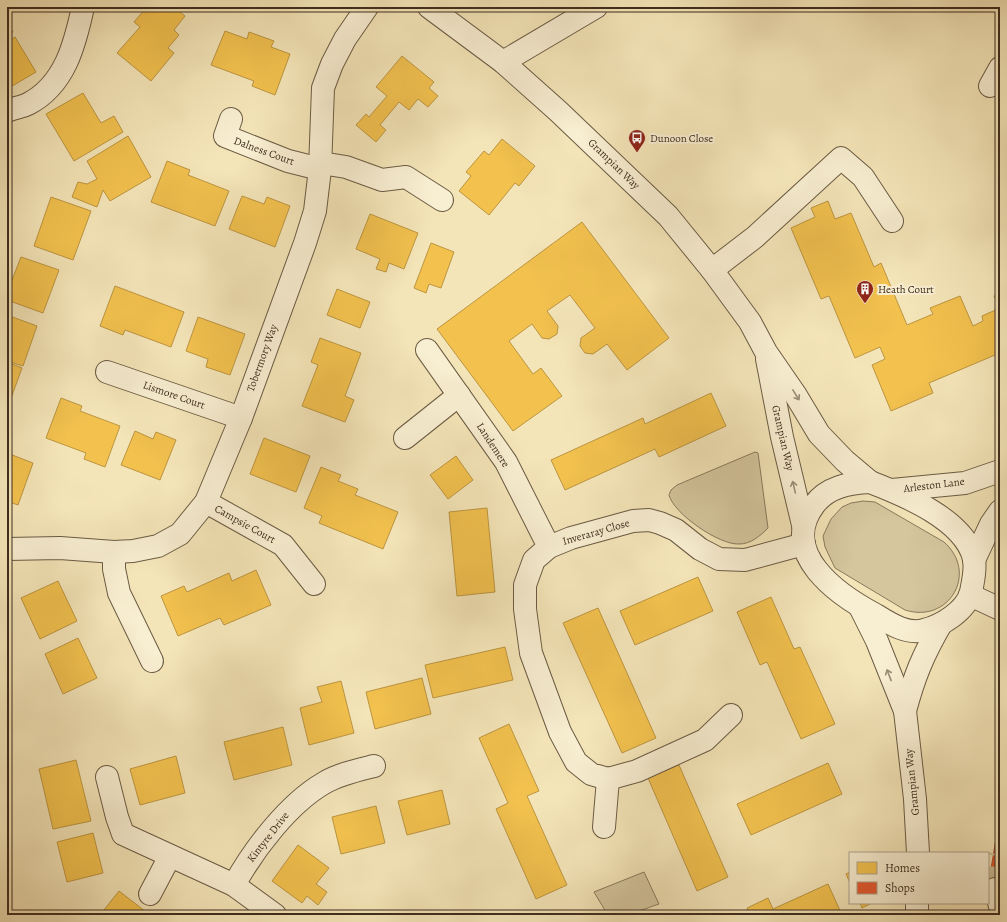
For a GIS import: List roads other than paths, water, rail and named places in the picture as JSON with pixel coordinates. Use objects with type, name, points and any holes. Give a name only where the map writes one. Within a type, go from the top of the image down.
[{"type":"street","points":[[7,111],[28,104],[49,88],[65,69],[78,31],[83,7]]},
{"type":"street","name":"Tobermory Way","points":[[7,550],[60,548],[114,552],[133,551],[158,546],[180,534],[206,502],[241,418],[305,243],[315,210],[321,166],[323,88],[332,64],[345,39],[367,7]]},
{"type":"street","name":"Grampian Way","points":[[429,7],[503,62],[558,111],[668,216],[712,270],[750,322],[766,352],[796,394],[819,434],[845,461],[870,482]]},
{"type":"street","points":[[503,62],[596,7]]},
{"type":"street","name":"Dalness Court","points":[[231,119],[225,136],[288,161],[321,166]]},
{"type":"street","points":[[712,270],[755,237],[841,158],[864,177],[892,221]]},
{"type":"street","points":[[321,166],[346,167],[382,180],[406,177],[442,200]]},
{"type":"street","name":"Landemere","points":[[427,350],[506,462],[548,547]]},
{"type":"street","name":"Grampian Way","points":[[766,352],[782,437],[812,564],[824,579],[860,607],[902,629],[920,631],[941,624]]},
{"type":"street","name":"Lismore Court","points":[[107,372],[241,418]]},
{"type":"street","points":[[405,438],[459,395]]},
{"type":"street","name":"Arleston Lane","points":[[891,490],[931,487],[965,482],[1000,471]]},
{"type":"street","points":[[804,535],[808,513],[818,500],[835,488],[850,483],[870,482],[891,490],[921,505],[956,530],[966,541],[974,560],[975,576],[970,595],[965,604],[941,624]]},
{"type":"street","name":"Campsie Court","points":[[206,502],[283,545],[314,584]]},
{"type":"street","points":[[974,560],[990,524],[1000,512]]},
{"type":"street","name":"Inveraray Close","points":[[608,779],[591,774],[576,762],[560,732],[546,699],[531,653],[525,609],[525,584],[534,560],[548,547],[571,538],[633,521],[648,520],[676,530],[700,549],[719,559],[745,560],[804,535]]},
{"type":"street","points":[[114,552],[114,569],[119,593],[152,661]]},
{"type":"street","points":[[970,595],[1000,609]]},
{"type":"street","name":"Grampian Way","points":[[860,607],[877,641],[905,711],[915,799],[918,852]]},
{"type":"street","name":"Grampian Way","points":[[905,711],[914,678],[925,651],[941,624]]},
{"type":"street","points":[[604,826],[608,779],[637,771],[705,740],[731,715]]},
{"type":"street","name":"Kintyre Drive","points":[[234,885],[240,873],[287,811],[325,782],[374,766]]},
{"type":"street","points":[[107,777],[123,834],[234,885],[275,915]]},
{"type":"street","points":[[150,894],[170,856]]},
{"type":"street","points":[[917,904],[917,915]]},
{"type":"tunnel","points":[[995,889],[1000,854]]},
{"type":"place","name":"Dunoon Close","points":[[637,153]]},
{"type":"place","name":"Heath Court","points":[[865,304]]}]
